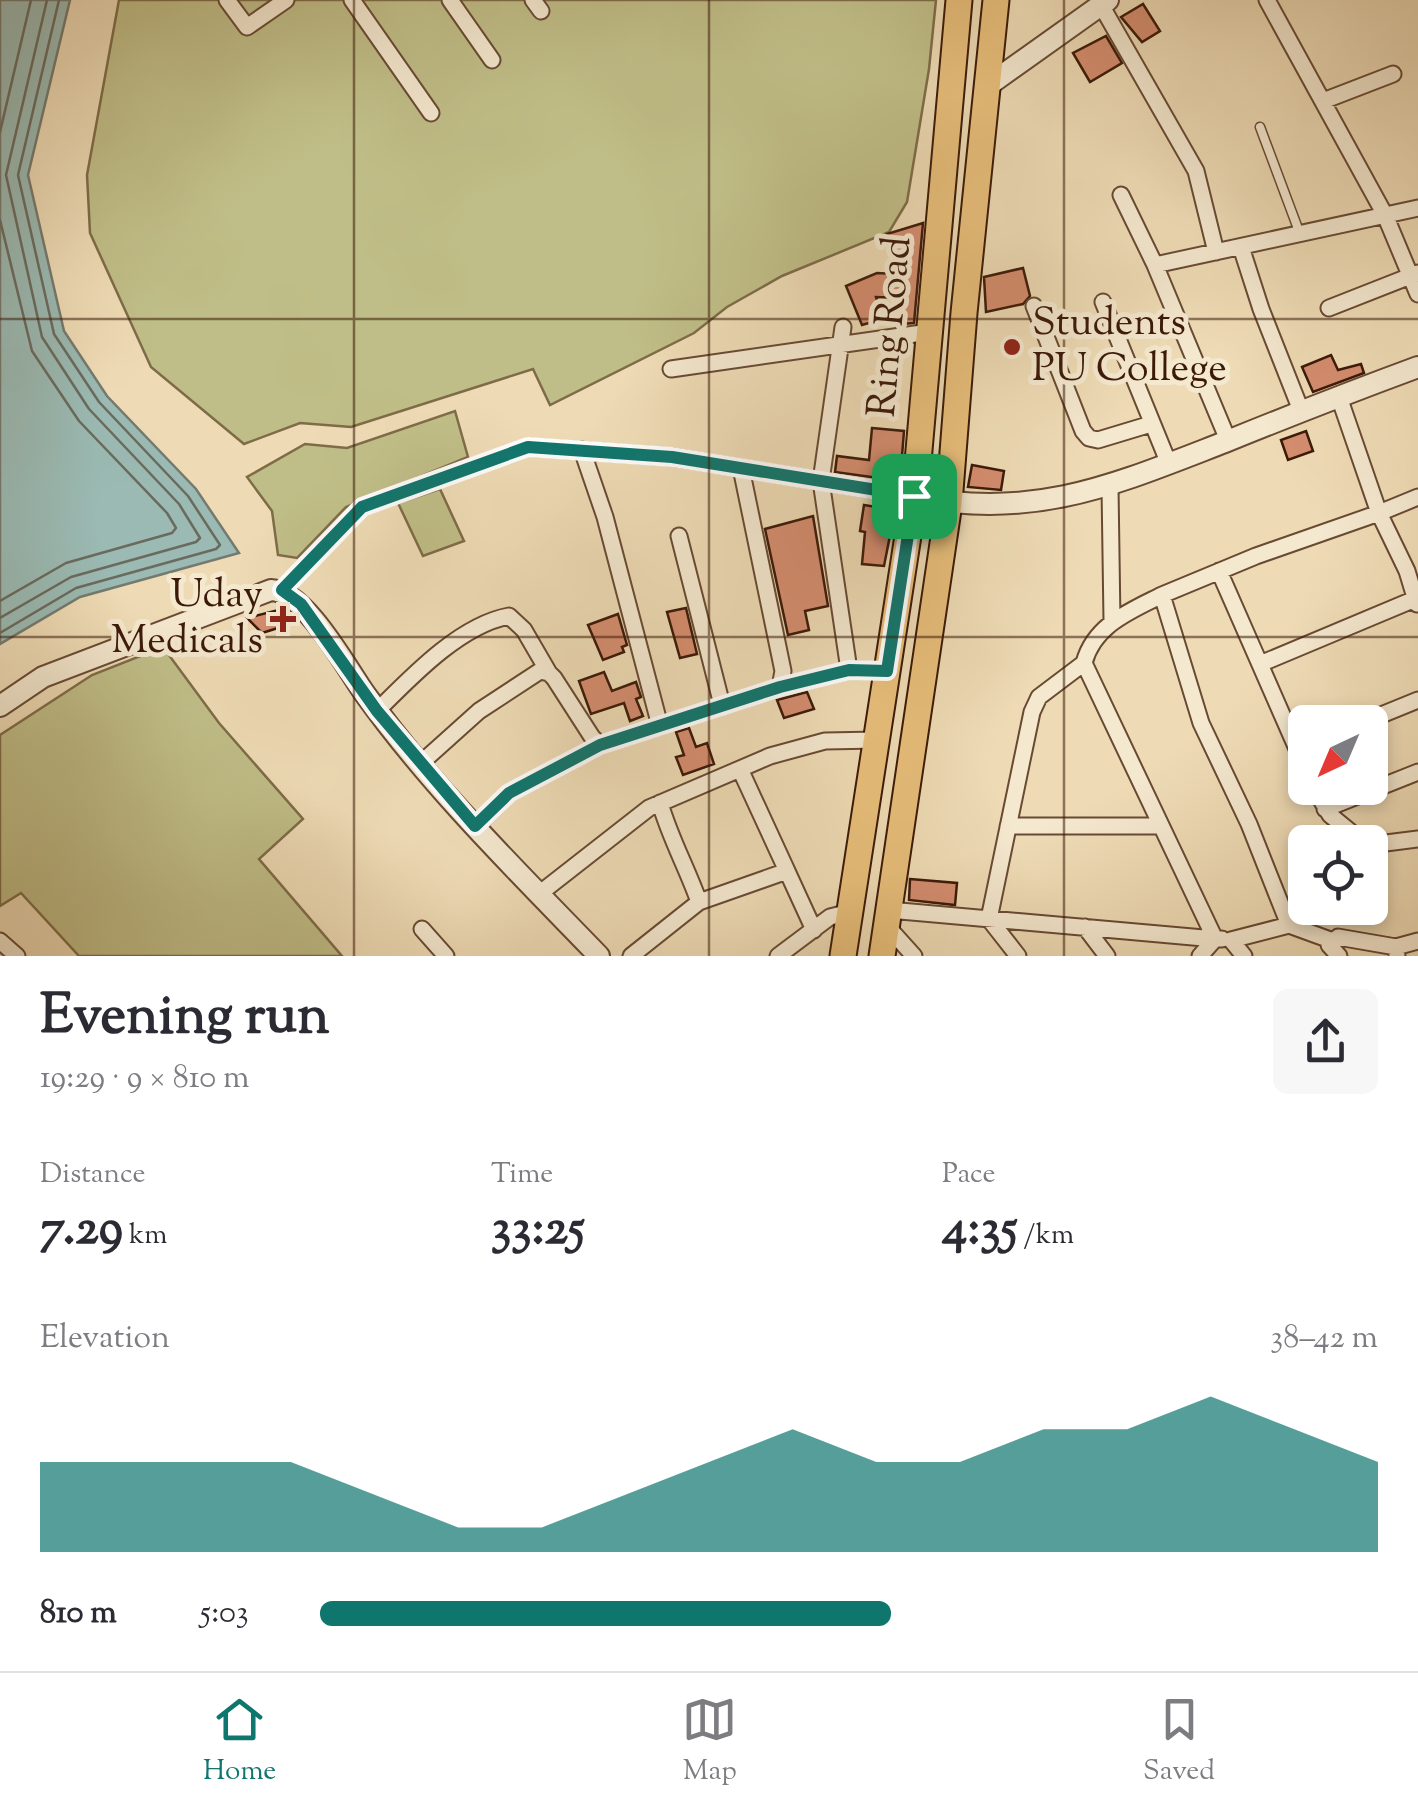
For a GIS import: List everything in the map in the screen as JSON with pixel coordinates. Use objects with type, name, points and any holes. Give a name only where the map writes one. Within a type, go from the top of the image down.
[{"type":"main road","name":"Ring Road","points":[[843,956],[914,496],[959,0]]},
{"type":"main road","name":"Ring Road","points":[[882,956],[949,504],[996,0]]},
{"type":"main road","points":[[951,81],[990,84]]},
{"type":"main road","points":[[850,912],[888,918]]},
{"type":"street","points":[[227,0],[246,27],[286,0]]},
{"type":"street","points":[[352,0],[431,113]]},
{"type":"street","points":[[450,0],[492,60]]},
{"type":"street","points":[[1267,0],[1385,214],[1415,274],[1418,294]]},
{"type":"street","points":[[990,84],[1105,2],[1196,171],[1216,252]]},
{"type":"street","points":[[1323,102],[1393,74]]},
{"type":"street","points":[[1122,195],[1228,440]]},
{"type":"street","points":[[1155,266],[1418,208]]},
{"type":"street","points":[[1241,247],[1302,412]]},
{"type":"street","points":[[1330,308],[1415,274]]},
{"type":"street","points":[[1104,302],[1169,464]]},
{"type":"street","points":[[1034,306],[1089,438],[1098,440],[1152,424]]},
{"type":"street","points":[[843,328],[821,481],[849,670]]},
{"type":"street","points":[[671,370],[929,332]]},
{"type":"street","points":[[282,590],[362,507],[528,447],[672,457],[949,504],[1022,505],[1110,487],[1418,367]]},
{"type":"street","points":[[1260,664],[1417,604],[1407,571],[1379,513],[1339,397]]},
{"type":"street","points":[[582,450],[605,517],[660,726]]},
{"type":"street","points":[[742,468],[783,671],[780,687]]},
{"type":"street","points":[[1110,487],[1112,621]]},
{"type":"street","points":[[988,919],[1032,712],[1039,697],[1084,662],[1094,641],[1112,621],[1219,571],[1418,497]]},
{"type":"street","points":[[680,536],[722,704]]},
{"type":"street","points":[[1219,571],[1288,721]]},
{"type":"street","points":[[0,706],[43,677],[271,590],[282,590],[301,604],[377,711],[475,826],[599,956]]},
{"type":"street","points":[[1162,595],[1201,723],[1288,920]]},
{"type":"street","points":[[377,711],[457,638],[509,616],[524,630],[600,745]]},
{"type":"street","points":[[1084,662],[1161,826],[1223,939],[1244,956]]},
{"type":"street","points":[[475,826],[509,793],[600,745],[780,687],[849,670],[887,671]]},
{"type":"street","points":[[421,763],[479,710],[540,671],[549,672]]},
{"type":"street","points":[[1388,712],[1418,700]]},
{"type":"street","points":[[539,894],[660,803],[770,756],[825,741],[877,740]]},
{"type":"street","points":[[740,769],[814,930]]},
{"type":"street","points":[[1325,808],[1418,772]]},
{"type":"street","points":[[660,803],[671,840],[699,902]]},
{"type":"street","points":[[1323,805],[1344,825]]},
{"type":"street","points":[[1008,826],[1161,826]]},
{"type":"street","points":[[1388,841],[1418,838]]},
{"type":"street","points":[[631,956],[699,902],[787,871]]},
{"type":"street","points":[[778,956],[830,918],[850,912]]},
{"type":"street","points":[[888,918],[988,919],[1223,939],[1290,925],[1336,949],[1338,937],[1397,952],[1418,941]]},
{"type":"street","points":[[888,918],[914,956]]},
{"type":"street","points":[[988,919],[1018,956]]},
{"type":"street","points":[[1086,927],[1107,956]]},
{"type":"street","points":[[422,929],[446,956]]},
{"type":"street","points":[[1200,956],[1223,939]]},
{"type":"street","points":[[0,941],[16,956]]},
{"type":"lane","points":[[1260,127],[1300,234]]},
{"type":"shaded area","points":[[119,0],[936,0],[907,202],[889,232],[782,276],[727,307],[694,333],[550,405],[533,369],[351,427],[300,423],[244,444],[151,367],[90,233],[87,175]]},
{"type":"shaded area","points":[[455,411],[468,457],[346,507],[297,558],[278,555],[272,511],[247,477],[305,444],[347,448]]},
{"type":"shaded area","points":[[440,489],[464,541],[423,556],[398,503]]},
{"type":"shaded area","points":[[163,647],[219,723],[303,819],[259,859],[342,956],[79,956],[21,893],[0,906],[0,735],[92,675]]},
{"type":"water","points":[[0,0],[70,0],[28,175],[64,331],[107,396],[196,489],[239,553],[80,597],[0,644]]},
{"type":"building","points":[[1143,4],[1160,31],[1142,42],[1121,17]]},
{"type":"building","points":[[1106,36],[1122,63],[1090,82],[1073,53]]},
{"type":"building","points":[[923,223],[914,323],[902,324],[904,298],[876,297],[883,319],[862,325],[846,286],[877,273],[894,274],[894,247],[887,234]]},
{"type":"building","points":[[1023,268],[1030,296],[1023,304],[986,312],[984,277]]},
{"type":"building","points":[[1331,355],[1338,370],[1361,364],[1364,373],[1313,392],[1302,367]]},
{"type":"building","points":[[872,428],[904,431],[900,481],[835,472],[837,456],[869,460]]},
{"type":"building","points":[[1306,431],[1313,451],[1288,460],[1281,440]]},
{"type":"building","points":[[972,465],[1004,471],[1001,490],[968,487]]},
{"type":"building","points":[[864,505],[895,510],[884,566],[862,564],[865,532],[860,531]]},
{"type":"building","points":[[813,516],[828,606],[805,611],[809,630],[788,635],[765,529]]},
{"type":"building","points":[[686,608],[697,654],[680,658],[667,612]]},
{"type":"building","points":[[282,609],[297,622],[262,633],[247,618]]},
{"type":"building","points":[[618,614],[627,645],[622,647],[624,652],[603,660],[588,625]]},
{"type":"building","points":[[604,672],[612,691],[636,682],[641,697],[636,699],[643,716],[630,721],[624,703],[591,714],[579,681]]},
{"type":"building","points":[[807,692],[814,709],[784,718],[777,700]]},
{"type":"building","points":[[689,728],[696,747],[707,743],[714,764],[683,775],[676,757],[684,755],[676,732]]},
{"type":"building","points":[[910,879],[957,883],[955,905],[909,900]]},
{"type":"place","name":"Students PU College","points":[[1012,347]]},
{"type":"place","name":"Uday Medicals","points":[[283,619]]},
{"type":"route","points":[[528,447],[672,457],[914,496],[887,671],[849,670],[780,687],[600,745],[509,793],[475,826],[377,711],[301,604],[282,590],[362,507],[528,447]]}]
